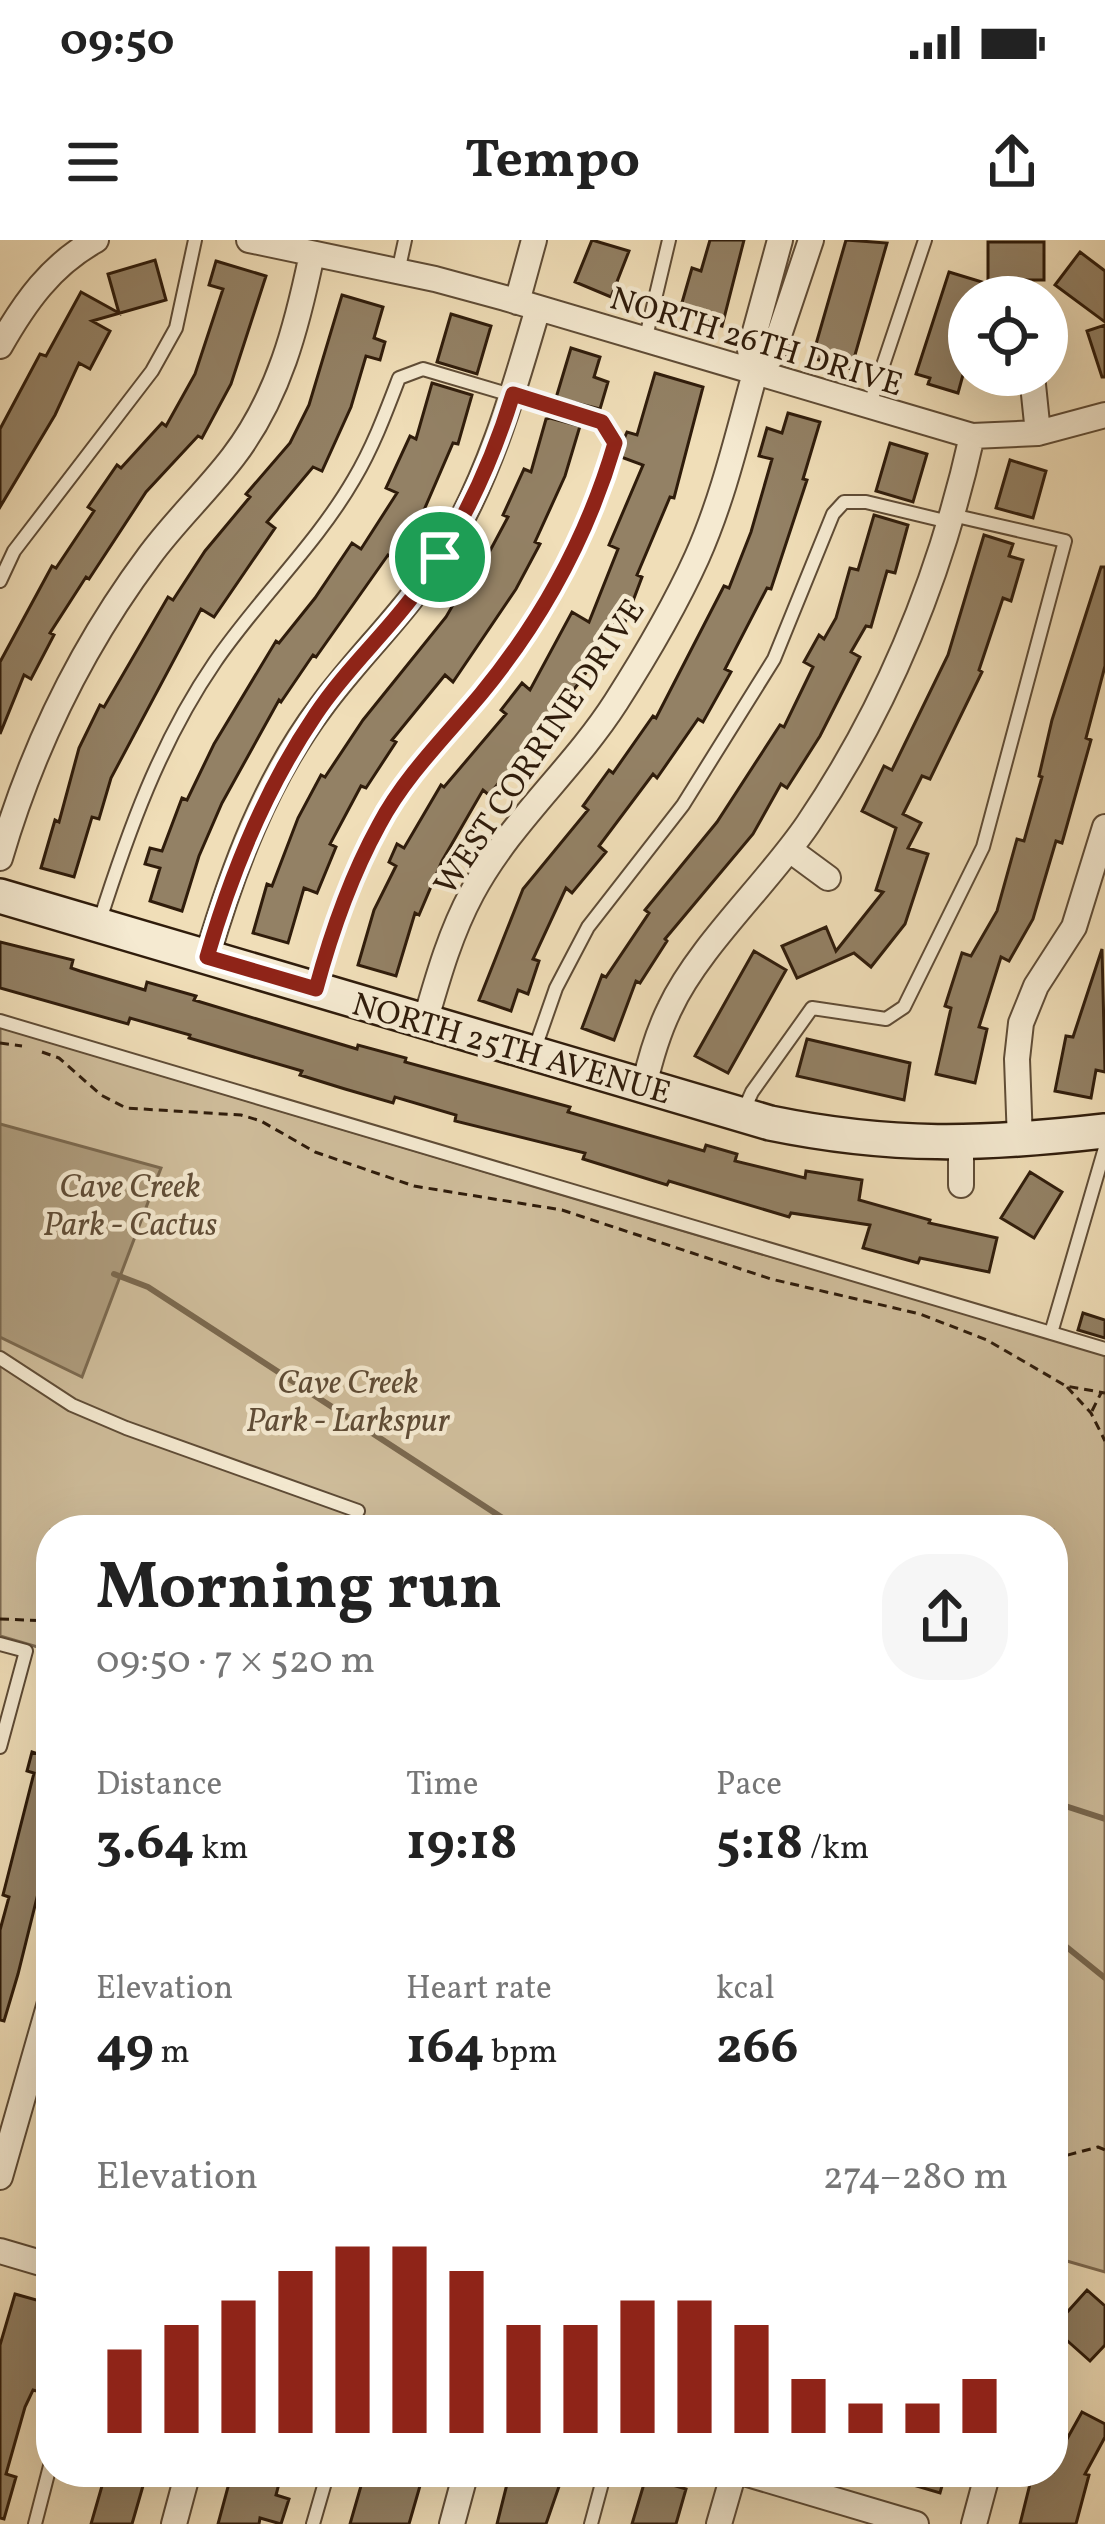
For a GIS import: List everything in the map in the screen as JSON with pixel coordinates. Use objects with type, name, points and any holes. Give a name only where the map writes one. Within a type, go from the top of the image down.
[{"type":"street","points":[[207,957],[242,849],[287,759],[318,710],[410,601],[485,474],[513,394],[535,240]]},
{"type":"street","name":"WEST CORRINE DRIVE","points":[[755,373],[750,350],[780,240]]},
{"type":"street","name":"WEST CORRINE DRIVE","points":[[424,1022],[446,948],[473,890],[542,795],[589,742],[667,620],[699,552],[755,373],[772,356],[811,240]]},
{"type":"street","name":"NORTH 26TH DRIVE","points":[[262,241],[528,305],[972,436],[1038,433],[1105,415]]},
{"type":"street","points":[[0,346],[24,304],[80,244]]},
{"type":"street","points":[[0,858],[22,785],[81,664],[151,553],[235,455],[261,416],[288,355],[312,254]]},
{"type":"street","points":[[1034,396],[1038,433]]},
{"type":"street","points":[[644,1086],[681,988],[790,850],[848,760],[899,662],[919,615],[972,436]]},
{"type":"street","points":[[1020,1141],[1017,1059],[1021,1023],[1036,986],[1074,927],[1105,827]]},
{"type":"street","points":[[790,850],[828,878]]},
{"type":"street","name":"NORTH 25TH AVENUE","points":[[0,896],[742,1116],[850,1138],[913,1144],[1020,1141],[1105,1131]]},
{"type":"street","points":[[961,1143],[961,1185]]},
{"type":"street","points":[[0,2177],[36,2051]]},
{"type":"street","points":[[0,2251],[36,2262]]},
{"type":"street","points":[[174,2524],[184,2487]]},
{"type":"street","points":[[452,2524],[462,2487]]},
{"type":"street","points":[[719,2524],[732,2487]]},
{"type":"street","points":[[777,2487],[850,2514],[916,2524]]},
{"type":"street","points":[[974,2524],[984,2487]]},
{"type":"lane","points":[[0,580],[14,551],[152,371],[176,328],[195,240]]},
{"type":"lane","points":[[398,272],[405,240]]},
{"type":"lane","points":[[645,341],[669,240]]},
{"type":"lane","points":[[869,407],[925,240]]},
{"type":"lane","points":[[98,924],[148,783],[178,724],[243,623],[353,481],[399,377],[423,369],[602,422],[615,443],[577,545],[529,630],[426,756],[380,824],[345,900],[316,989]]},
{"type":"lane","points":[[533,1054],[556,988],[588,927],[683,805],[774,659],[832,514],[844,502],[866,502],[1065,541],[983,848],[904,1007],[886,1018],[812,1008],[752,1092],[742,1116]]},
{"type":"lane","points":[[0,1021],[1105,1349]]},
{"type":"lane","points":[[1051,1333],[1105,1148]]},
{"type":"lane","points":[[0,1358],[72,1405],[125,1429],[358,1511]]},
{"type":"lane","points":[[0,1644],[26,1651],[0,1747]]},
{"type":"lane","points":[[35,2524],[45,2487]]},
{"type":"lane","points":[[313,2524],[324,2487]]},
{"type":"lane","points":[[591,2524],[601,2487]]},
{"type":"path","points":[[0,1042],[59,1058],[101,1095],[126,1108],[241,1115],[315,1152],[414,1186],[562,1210],[770,1280],[920,1314],[987,1340],[1066,1386],[1091,1413],[1105,1441]]},
{"type":"path","points":[[1066,1386],[1103,1393],[1091,1413]]},
{"type":"path","points":[[0,1619],[36,1621]]},
{"type":"path","points":[[1068,2155],[1105,2142]]},
{"type":"path","points":[[1098,2147],[1105,2150]]},
{"type":"green space","points":[[0,1027],[759,1253],[1105,1349],[1105,2272],[1068,2261],[1068,1515],[36,1515],[36,1647],[0,1636]]},
{"type":"shaded area","points":[[0,1124],[161,1168],[82,1377],[0,1337]]},
{"type":"building","points":[[592,240],[629,251],[611,297],[575,282]]},
{"type":"building","points":[[710,240],[744,240],[722,326],[679,313],[692,268],[701,271]]},
{"type":"building","points":[[846,240],[887,243],[851,369],[812,358]]},
{"type":"building","points":[[988,242],[1044,242],[1044,276],[988,276]]},
{"type":"building","points":[[1080,252],[1105,271],[1105,322],[1068,295],[1068,276],[1062,276]]},
{"type":"building","points":[[155,260],[166,300],[92,321],[110,331],[90,369],[79,363],[55,415],[0,507],[0,429],[40,354],[46,356],[81,292],[119,313],[108,274]]},
{"type":"building","points":[[216,261],[266,276],[231,384],[202,438],[198,436],[146,492],[89,579],[86,577],[50,633],[54,635],[31,679],[24,675],[0,734],[0,662],[52,566],[56,568],[94,511],[88,507],[117,465],[121,468],[162,423],[166,426],[195,374],[223,289],[209,285]]},
{"type":"building","points":[[949,272],[962,276],[948,276],[948,390],[916,374]]},
{"type":"building","points":[[342,295],[383,307],[374,338],[385,342],[380,360],[366,356],[351,407],[322,471],[313,467],[267,522],[275,528],[214,617],[201,609],[111,778],[99,819],[92,817],[74,877],[41,868],[79,748],[100,705],[104,707],[168,597],[173,600],[205,551],[250,497],[246,494],[290,443],[309,405]]},
{"type":"building","points":[[451,314],[491,326],[477,374],[437,362]]},
{"type":"building","points":[[1105,325],[1105,377],[1102,377],[1087,331]]},
{"type":"building","points":[[571,348],[600,357],[594,377],[608,382],[600,409],[556,398]]},
{"type":"building","points":[[655,373],[703,387],[674,498],[670,497],[637,575],[642,577],[625,622],[615,618],[583,678],[489,795],[483,790],[442,861],[419,915],[415,913],[396,976],[358,965],[374,910],[396,866],[389,862],[397,844],[404,848],[441,785],[506,714],[501,710],[522,683],[530,690],[572,612],[589,622],[618,549],[609,545],[643,465],[621,457],[624,439],[627,432],[637,435]]},
{"type":"building","points":[[432,383],[472,395],[458,444],[453,443],[421,517],[394,559],[388,555],[316,657],[279,700],[222,803],[182,911],[150,901],[160,868],[145,864],[150,848],[162,851],[182,798],[187,800],[214,744],[276,641],[315,598],[352,543],[361,549],[397,493],[386,488],[410,436],[416,439]]},
{"type":"building","points":[[788,413],[820,422],[803,479],[807,480],[771,589],[767,588],[725,669],[731,672],[703,722],[698,719],[657,778],[653,774],[599,846],[606,852],[572,893],[566,888],[533,959],[539,961],[528,994],[518,990],[511,1011],[479,1000],[523,889],[588,810],[583,806],[609,770],[613,773],[656,718],[724,586],[729,588],[772,459],[759,456],[767,428],[782,433]]},
{"type":"building","points":[[550,418],[580,426],[565,476],[535,542],[540,544],[516,589],[453,682],[445,675],[392,740],[396,742],[366,788],[361,786],[330,844],[336,847],[317,893],[304,888],[288,943],[253,933],[267,884],[272,886],[298,818],[321,775],[325,777],[363,720],[446,617],[471,574],[476,577],[508,517],[503,515],[524,469],[531,472]]},
{"type":"building","points":[[890,443],[927,454],[913,502],[876,491]]},
{"type":"building","points":[[1010,460],[1046,471],[1033,518],[996,508]]},
{"type":"building","points":[[874,515],[908,525],[895,573],[887,571],[871,627],[866,626],[851,652],[860,657],[820,736],[787,788],[781,784],[753,834],[665,939],[640,983],[636,981],[614,1040],[582,1028],[602,975],[606,977],[649,913],[645,910],[717,822],[780,725],[784,727],[813,667],[804,662],[819,635],[824,639],[836,618],[850,568],[858,570]]},
{"type":"building","points":[[984,535],[1013,544],[1009,556],[1023,560],[1011,601],[1003,598],[982,672],[930,779],[922,776],[903,814],[921,823],[908,848],[928,854],[905,924],[871,967],[854,953],[797,978],[782,946],[826,927],[836,951],[883,892],[876,890],[896,828],[862,811],[884,766],[892,770],[948,655]]},
{"type":"building","points":[[1101,567],[1105,567],[1105,666],[1086,738],[1091,740],[1062,843],[1056,841],[1033,919],[1009,961],[1001,957],[979,1027],[987,1029],[975,1083],[936,1074],[951,1008],[945,1006],[962,953],[971,956],[997,911],[1017,839],[1024,841],[1052,720]]},
{"type":"building","points":[[0,942],[73,960],[71,968],[145,990],[147,982],[357,1049],[358,1045],[406,1058],[405,1062],[570,1107],[568,1112],[704,1151],[706,1145],[737,1154],[735,1161],[805,1178],[806,1171],[862,1180],[859,1200],[997,1238],[989,1272],[920,1258],[918,1263],[863,1248],[870,1225],[791,1213],[789,1217],[669,1181],[667,1185],[583,1159],[585,1153],[455,1121],[456,1115],[395,1097],[393,1103],[345,1089],[190,1035],[130,1018],[128,1024],[0,988]]},
{"type":"building","points":[[1102,949],[1105,1072],[1096,1070],[1091,1098],[1055,1091],[1066,1036],[1073,1037]]},
{"type":"building","points":[[754,951],[786,970],[728,1073],[695,1056]]},
{"type":"building","points":[[807,1039],[910,1063],[904,1100],[797,1076]]},
{"type":"building","points":[[1030,1172],[1062,1192],[1034,1238],[1001,1218]]},
{"type":"building","points":[[1083,1313],[1105,1320],[1105,1338],[1078,1330]]},
{"type":"building","points":[[32,1752],[36,1753],[36,1901],[4,2021],[0,2020],[0,1930],[9,1897],[3,1895],[34,1773],[27,1771]]},
{"type":"building","points":[[1087,2290],[1105,2306],[1105,2345],[1090,2361],[1068,2341],[1068,2311]]},
{"type":"building","points":[[15,2294],[36,2300],[36,2391],[25,2407],[6,2474],[16,2477],[4,2519],[0,2518],[0,2345]]},
{"type":"building","points":[[1082,2412],[1105,2424],[1105,2437],[1085,2474],[1089,2475],[1076,2524],[1020,2524],[1029,2487],[1068,2487],[1068,2437]]},
{"type":"building","points":[[102,2487],[143,2487],[132,2524],[91,2524]]},
{"type":"building","points":[[228,2487],[278,2487],[276,2495],[289,2499],[281,2524],[260,2518],[259,2524],[218,2524]]},
{"type":"building","points":[[361,2487],[420,2487],[409,2524],[350,2524]]},
{"type":"building","points":[[506,2487],[559,2487],[546,2524],[497,2524]]},
{"type":"building","points":[[643,2487],[686,2489],[676,2524],[632,2524]]},
{"type":"waterway","points":[[114,1274],[148,1287],[498,1515]]},
{"type":"waterway","points":[[1068,1807],[1105,1819]]},
{"type":"waterway","points":[[1068,1948],[1105,1978]]},
{"type":"route","points":[[513,394],[602,422],[615,443],[577,545],[529,630],[426,756],[380,824],[345,900],[316,989],[207,957],[242,849],[287,759],[318,710],[410,601],[440,557],[485,474],[513,394]]},
{"type":"park label","name":"Cave Creek Park - Cactus","points":[[130,1204]]},
{"type":"park label","name":"Cave Creek Park - Larkspur","points":[[348,1400]]}]
